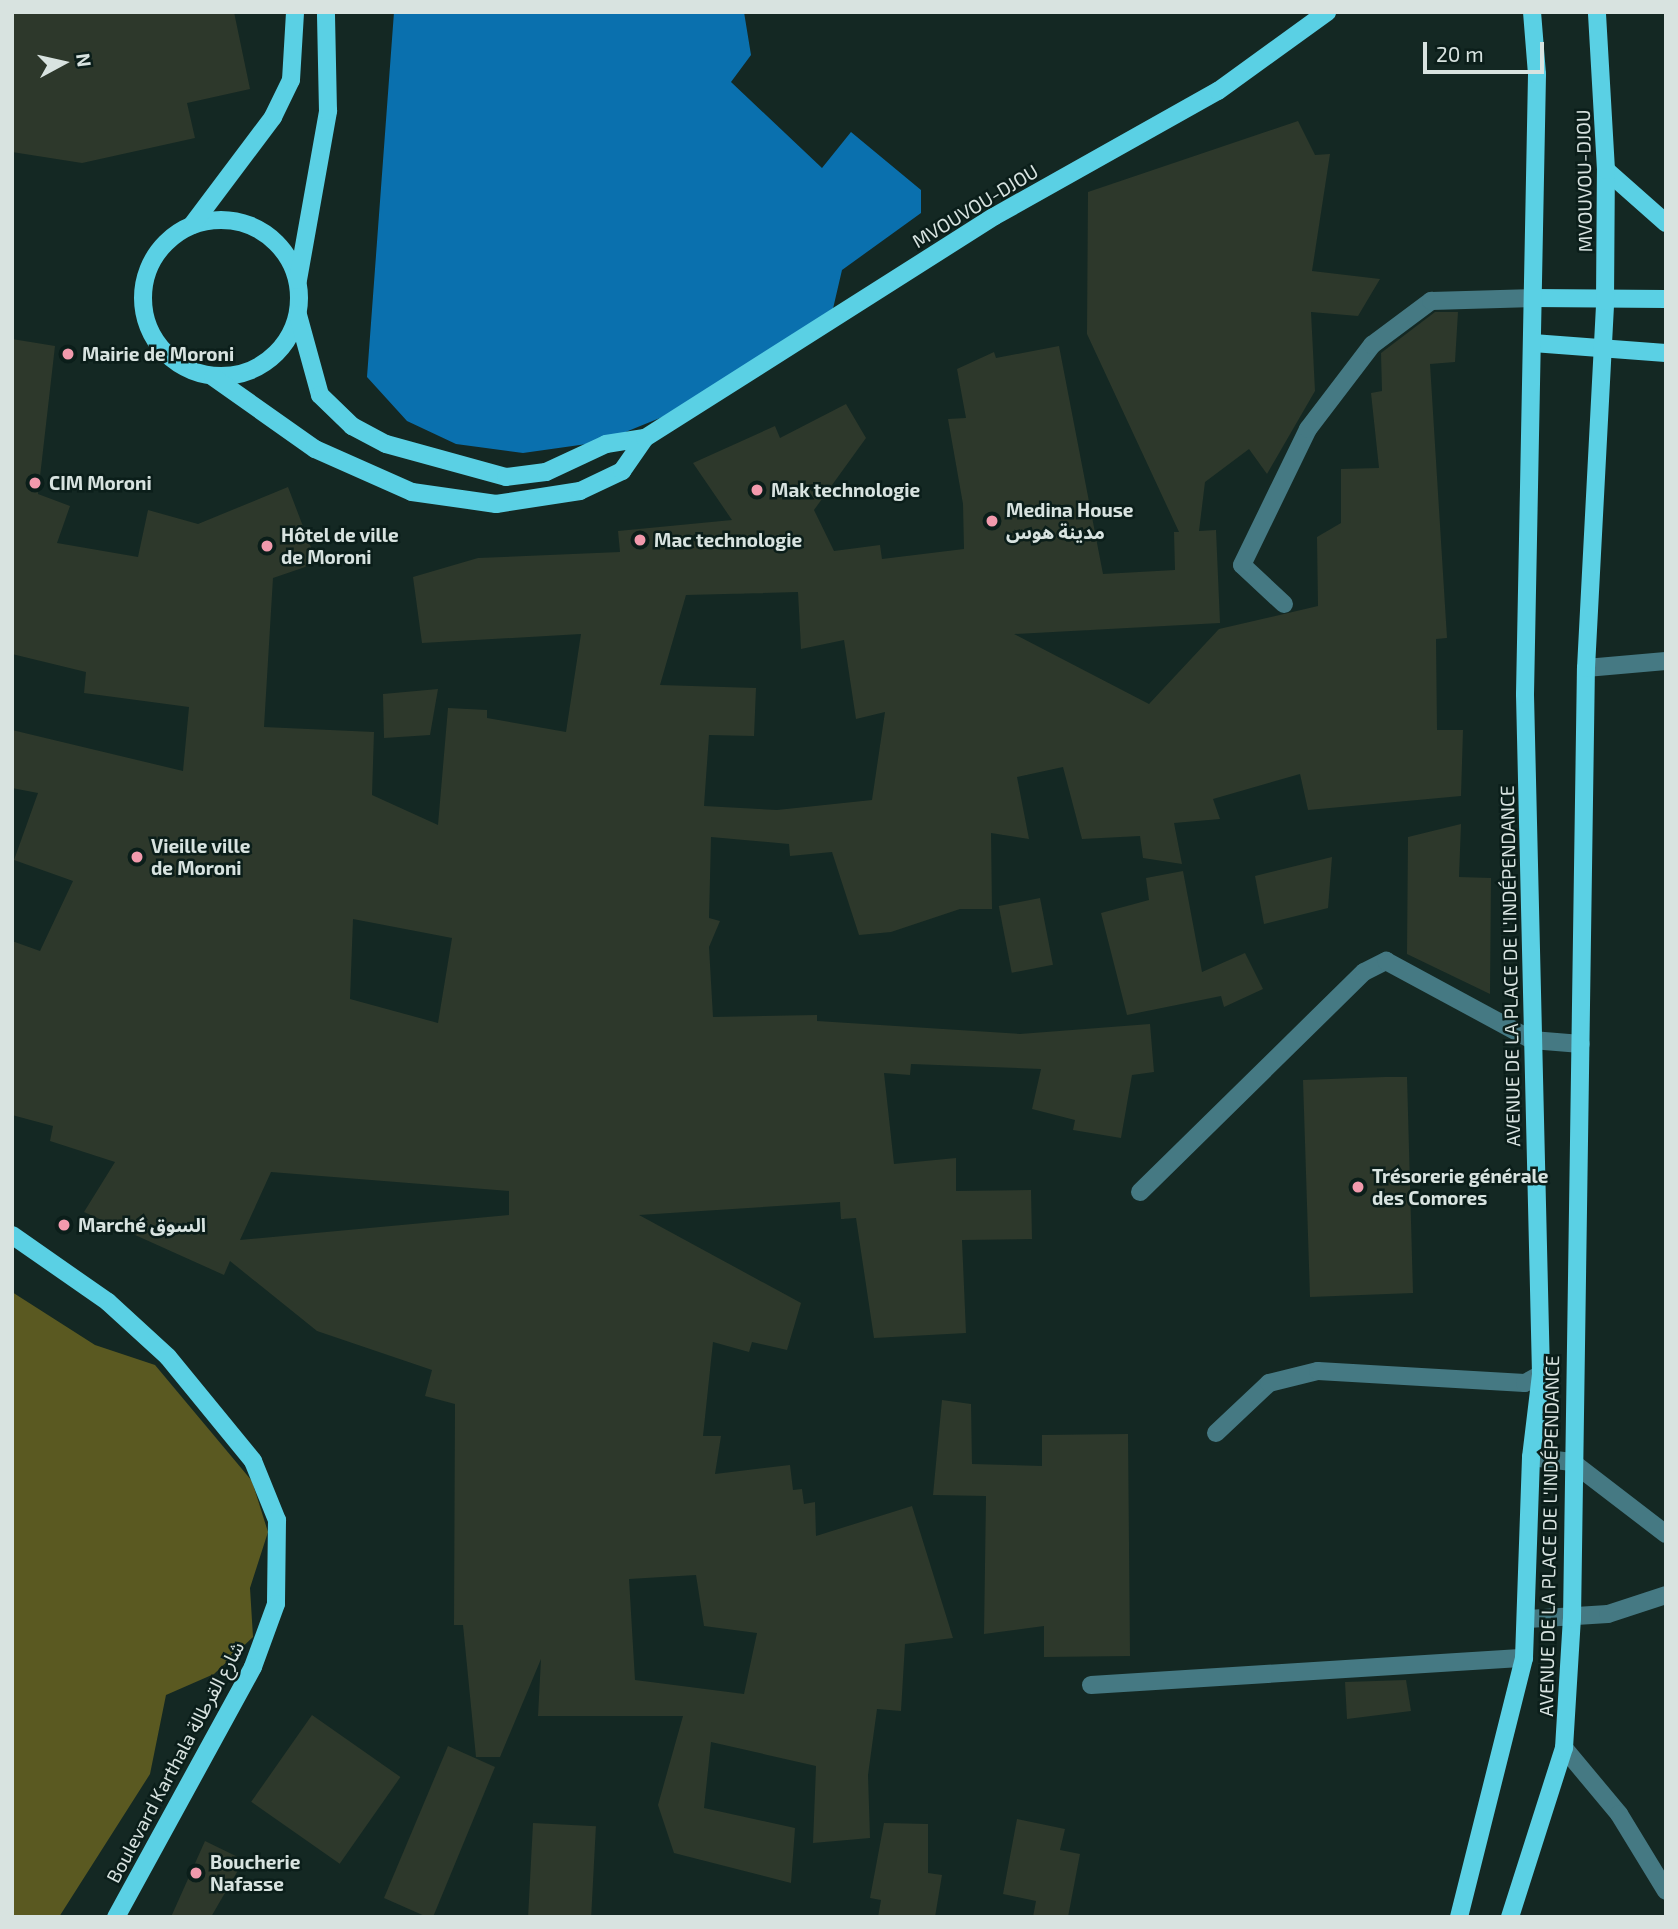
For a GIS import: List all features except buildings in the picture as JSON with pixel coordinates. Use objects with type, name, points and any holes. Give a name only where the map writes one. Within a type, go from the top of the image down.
[{"type":"main road","points":[[295,12],[291,80],[273,117],[192,225],[152,258],[143,309],[166,355],[213,377],[258,369],[276,355],[298,314],[298,283],[328,111],[326,12]]},
{"type":"main road","name":"MVOUVOU-DJOU","points":[[213,377],[315,450],[367,476],[451,499],[534,502],[579,491],[622,471],[645,438],[995,216],[1218,90],[1327,12]]},
{"type":"main road","points":[[1532,12],[1533,298],[1605,301],[1666,299]]},
{"type":"main road","name":"MVOUVOU-DJOU","points":[[1597,12],[1606,170],[1602,349]]},
{"type":"main road","points":[[1606,170],[1666,223]]},
{"type":"main road","points":[[192,225],[237,221],[258,229],[283,252],[298,283]]},
{"type":"main road","name":"AVENUE DE LA PLACE DE L'INDÉPENDANCE","points":[[1459,1917],[1524,1658],[1528,1619],[1531,1457],[1541,1374],[1525,694],[1533,298]]},
{"type":"main road","name":"MVOUVOU-DJOU","points":[[298,314],[320,395],[352,426],[386,444],[506,477],[546,472],[606,444],[645,438]]},
{"type":"main road","points":[[1533,343],[1666,353]]},
{"type":"main road","name":"AVENUE DE LA PLACE DE L'INDÉPENDANCE","points":[[1510,1917],[1564,1748],[1572,1619],[1572,1462],[1586,668],[1602,349]]},
{"type":"main road","name":"Boulevard Karthala شارع القرطالة","points":[[12,1235],[108,1302],[168,1357],[253,1461],[278,1520],[276,1604],[253,1667],[116,1917]]},
{"type":"street","points":[[1284,604],[1242,565],[1308,429],[1372,345],[1431,301],[1533,298]]},
{"type":"street","points":[[1586,668],[1666,661]]},
{"type":"street","points":[[1140,1192],[1364,972],[1386,961],[1532,1040],[1581,1044]]},
{"type":"street","points":[[1216,1433],[1269,1383],[1318,1371],[1525,1383],[1541,1374]]},
{"type":"street","points":[[1531,1457],[1572,1462],[1666,1534]]},
{"type":"street","points":[[1528,1619],[1572,1619],[1666,1595]]},
{"type":"street","points":[[1091,1685],[1524,1658]]},
{"type":"street","points":[[1564,1748],[1619,1814],[1666,1891]]},
{"type":"shaded area","points":[[12,1292],[95,1345],[155,1365],[252,1481],[268,1532],[250,1588],[253,1637],[214,1674],[166,1695],[150,1774],[59,1917],[12,1917]]},
{"type":"water","points":[[394,12],[744,12],[751,55],[731,82],[822,168],[851,132],[921,190],[921,213],[842,270],[832,313],[682,409],[601,442],[523,453],[456,444],[407,421],[367,377]]},
{"type":"place","name":"Mairie de Moroni","points":[[68,354]]},
{"type":"place","name":"CIM Moroni","points":[[35,483]]},
{"type":"place","name":"Mak technologie","points":[[757,490]]},
{"type":"place","name":"Medina House مدينة هوس","points":[[992,521]]},
{"type":"place","name":"Mac technologie","points":[[640,540]]},
{"type":"place","name":"Hôtel de ville de Moroni","points":[[267,546]]},
{"type":"place","name":"Vieille ville de Moroni","points":[[137,857]]},
{"type":"place","name":"Trésorerie générale des Comores","points":[[1358,1187]]},
{"type":"place","name":"Marché السوق","points":[[64,1225]]},
{"type":"place","name":"Boucherie Nafasse","points":[[196,1873]]}]
